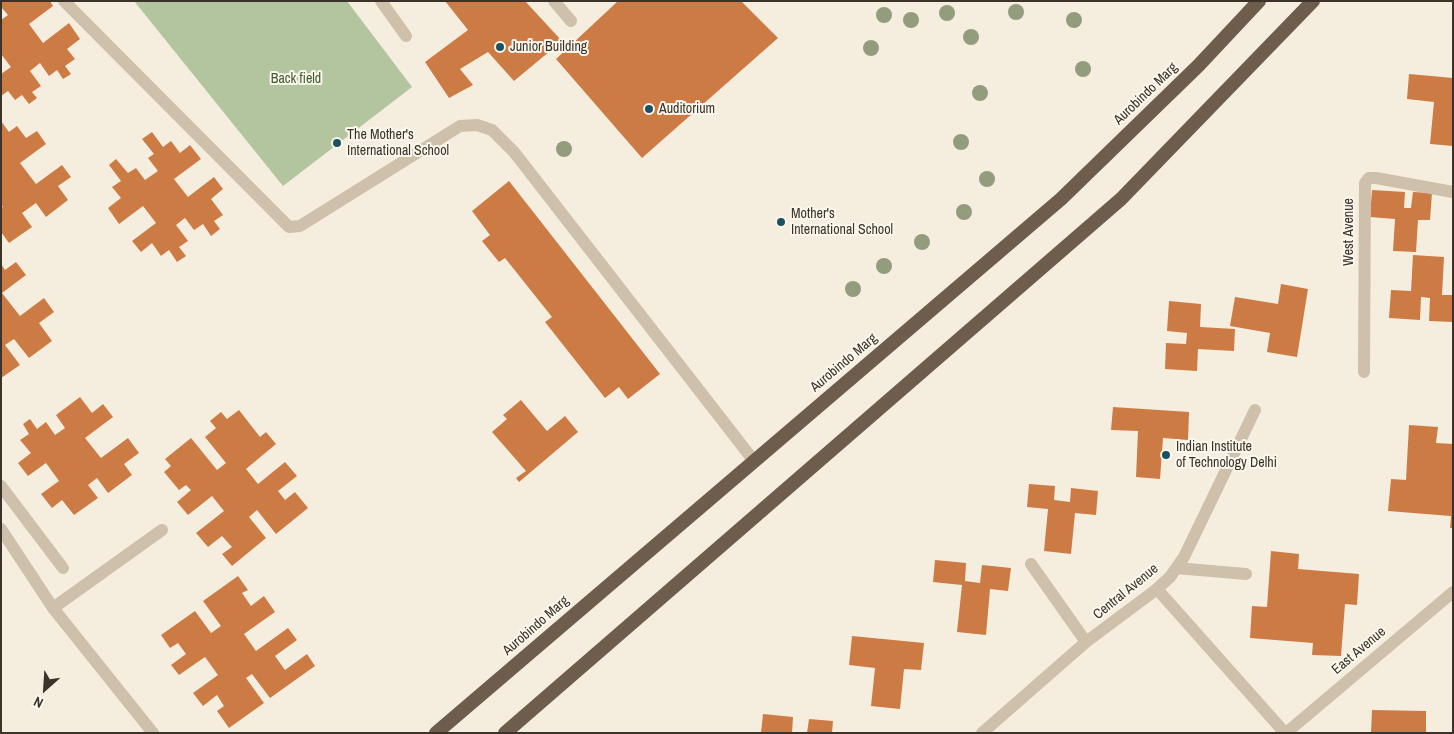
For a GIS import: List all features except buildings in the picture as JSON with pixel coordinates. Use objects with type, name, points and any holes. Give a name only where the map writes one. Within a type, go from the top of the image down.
[{"type":"highway","name":"Aurobindo Marg","points":[[436,733],[1061,199],[1199,65],[1259,1]]},
{"type":"highway","points":[[505,733],[1121,199],[1313,1]]},
{"type":"street","points":[[64,1],[289,227],[300,226],[460,126],[477,125],[492,130],[514,152],[754,461]]},
{"type":"street","points":[[381,1],[406,36]]},
{"type":"street","points":[[554,1],[571,21]]},
{"type":"street","name":"West Avenue","points":[[1364,372],[1364,183],[1369,178],[1376,178],[1453,192]]},
{"type":"street","name":"Central Avenue","points":[[982,733],[1086,642],[1157,589],[1170,577],[1184,557],[1255,410]]},
{"type":"street","points":[[1,486],[63,568]]},
{"type":"street","points":[[1,529],[54,608],[153,733]]},
{"type":"street","points":[[54,608],[162,530]]},
{"type":"street","points":[[1031,564],[1086,642]]},
{"type":"street","points":[[1176,568],[1246,574]]},
{"type":"street","points":[[1157,589],[1285,733]]},
{"type":"street","name":"East Avenue","points":[[1285,733],[1453,592]]},
{"type":"green space","name":"Back field","points":[[134,1],[347,1],[412,87],[283,186]]},
{"type":"place","name":"Junior Building","points":[[500,47]]},
{"type":"place","name":"Auditorium","points":[[649,109]]},
{"type":"place","name":"The Mother's International School","points":[[337,143]]},
{"type":"place","name":"Mother's International School","points":[[781,222]]},
{"type":"place","name":"Indian Institute of Technology Delhi","points":[[1166,455]]}]
